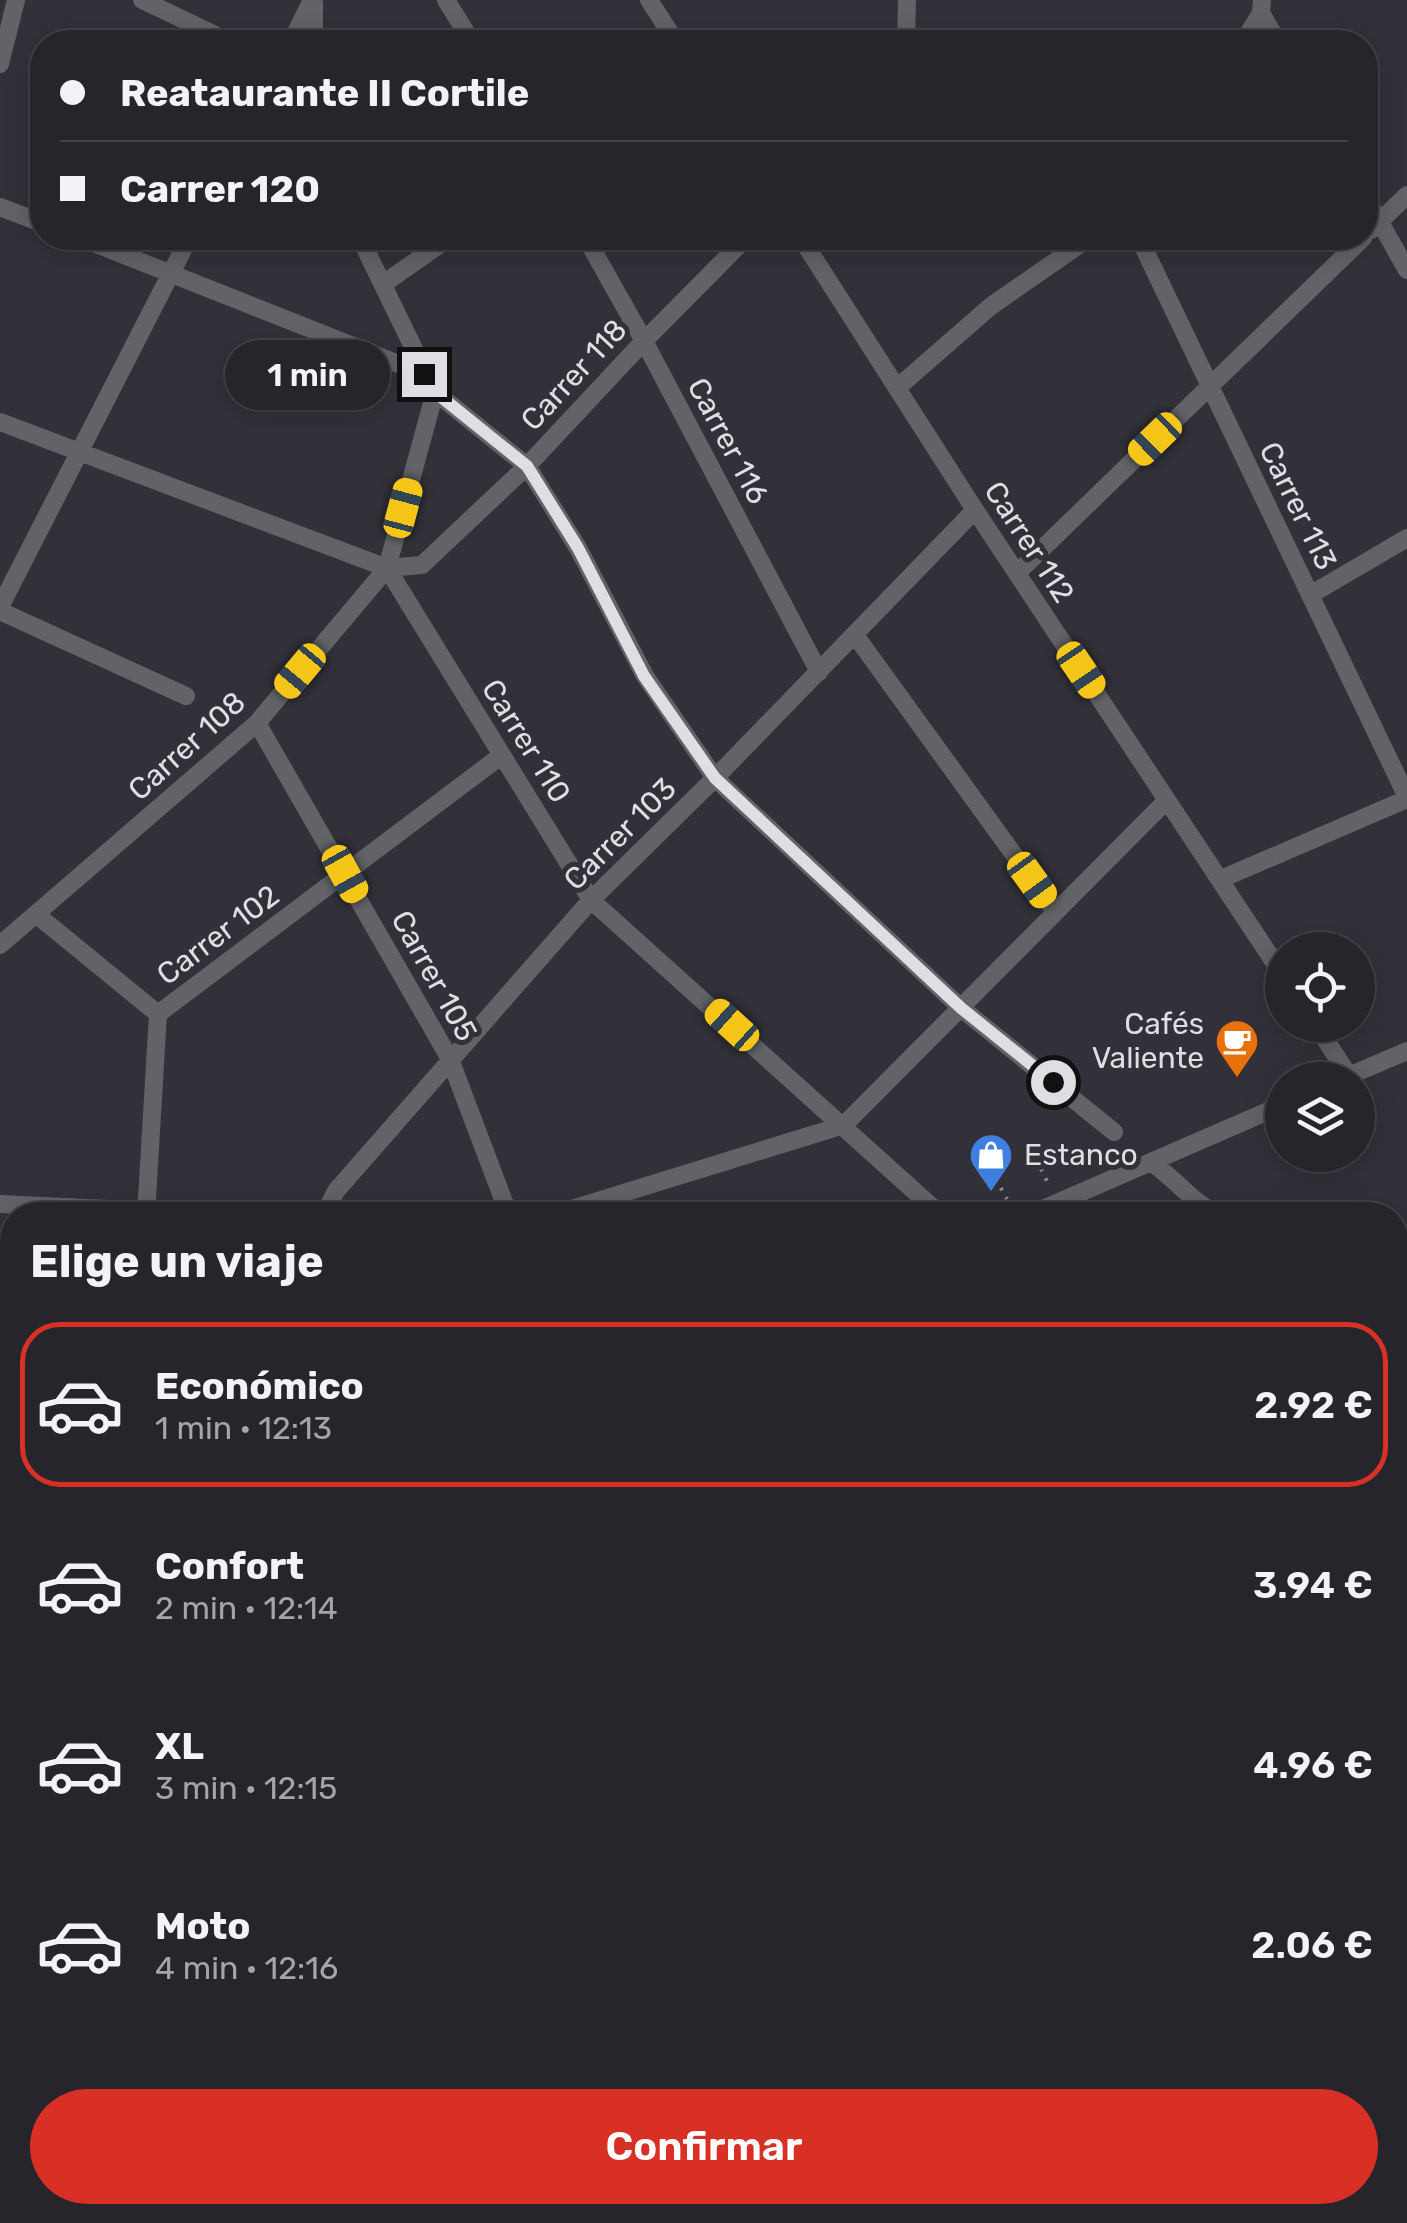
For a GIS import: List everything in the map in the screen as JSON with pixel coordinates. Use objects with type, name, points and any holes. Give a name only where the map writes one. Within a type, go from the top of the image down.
[{"type":"street","points":[[0,64],[16,0]]},
{"type":"street","points":[[142,0],[205,30]]},
{"type":"street","points":[[297,30],[313,0]]},
{"type":"street","points":[[313,0],[314,30]]},
{"type":"street","points":[[446,0],[465,30]]},
{"type":"street","points":[[649,0],[668,30]]},
{"type":"street","points":[[906,30],[907,0]]},
{"type":"street","points":[[1250,30],[1262,7]]},
{"type":"street","points":[[1262,7],[1273,30]]},
{"type":"street","points":[[1380,222],[1407,196]]},
{"type":"street","points":[[0,207],[30,218]]},
{"type":"street","points":[[1378,219],[1407,270]]},
{"type":"street","points":[[113,250],[424,374]]},
{"type":"street","points":[[183,250],[0,609],[186,696]]},
{"type":"street","points":[[366,250],[435,392],[527,466],[578,548],[644,676],[715,778],[961,1008],[1114,1132]]},
{"type":"street","points":[[383,284],[432,250]]},
{"type":"street","name":"Carrer 116","points":[[593,250],[819,672]]},
{"type":"street","name":"Carrer 118","points":[[387,568],[422,565],[527,466],[734,250]]},
{"type":"street","name":"Carrer 112","points":[[809,250],[975,510],[1265,948]]},
{"type":"street","points":[[897,388],[991,306],[1071,250]]},
{"type":"street","name":"Carrer 113","points":[[1145,250],[1407,798]]},
{"type":"street","points":[[1017,573],[1351,250]]},
{"type":"street","name":"Carrer 108","points":[[0,945],[257,722],[387,568],[435,392]]},
{"type":"street","points":[[0,422],[387,568]]},
{"type":"street","name":"Carrer 103","points":[[331,1202],[592,900],[975,510]]},
{"type":"street","points":[[1310,595],[1407,538]]},
{"type":"street","name":"Carrer 110","points":[[387,568],[592,900],[927,1202]]},
{"type":"street","points":[[855,635],[1054,910]]},
{"type":"street","name":"Carrer 105","points":[[257,722],[450,1060],[504,1202]]},
{"type":"street","name":"Carrer 102","points":[[147,1202],[158,1014],[502,754]]},
{"type":"street","points":[[1221,880],[1407,798]]},
{"type":"street","points":[[594,1202],[844,1125],[1167,800]]},
{"type":"street","name":"Carrer 102","points":[[38,915],[158,1014]]},
{"type":"street","points":[[1375,1064],[1407,1050]]},
{"type":"street","points":[[1059,1202],[1265,1112]]},
{"type":"street","points":[[1151,1162],[1172,1176],[1194,1202]]},
{"type":"path","points":[[1041,1168],[1047,1181]]},
{"type":"path","points":[[1001,1188],[1007,1198]]},
{"type":"place","name":"Cafés Valiente","points":[[1237,1079]]},
{"type":"place","name":"Estanco","points":[[991,1193]]},
{"type":"route","points":[[424,374],[435,392],[527,466],[578,548],[644,676],[715,778],[961,1008],[1053,1082]]}]
